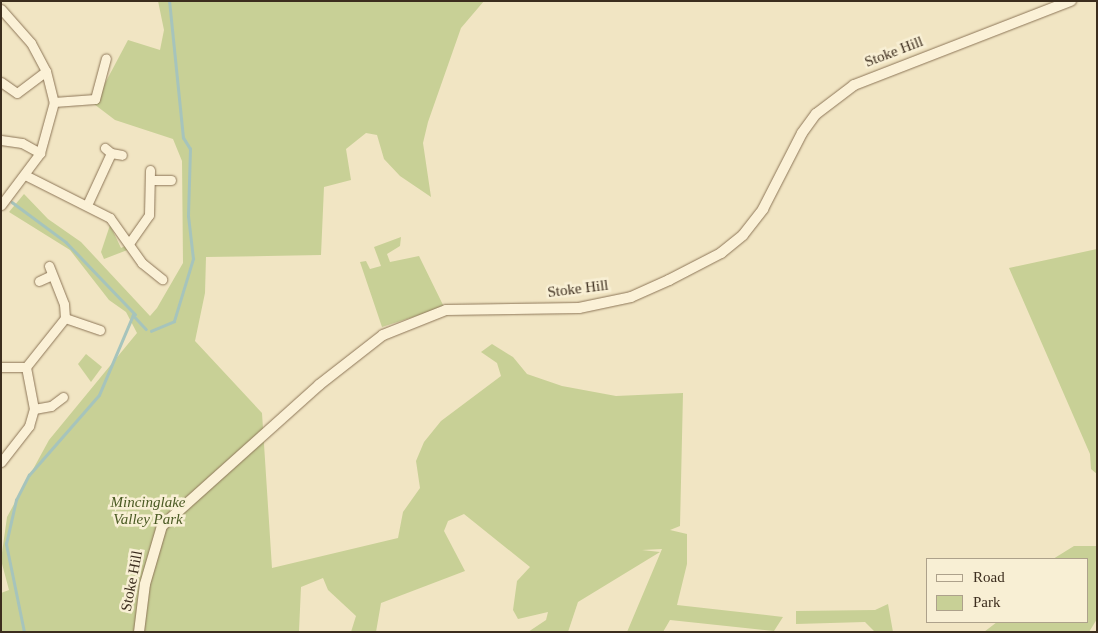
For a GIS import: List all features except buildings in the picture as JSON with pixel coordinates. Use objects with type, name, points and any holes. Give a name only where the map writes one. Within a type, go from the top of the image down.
[{"type":"street","name":"Stoke Hill","points":[[139,632],[145,584],[162,526],[319,385],[383,335],[446,310],[579,308],[631,297],[669,280],[721,253],[743,235],[764,209],[788,154],[808,124],[854,85],[1071,1]]},
{"type":"street","points":[[1,8],[24,31],[46,71],[54,102],[40,153],[1,205]]},
{"type":"street","points":[[54,102],[95,98],[106,58]]},
{"type":"street","points":[[1,82],[17,93],[46,71]]},
{"type":"street","points":[[1,140],[22,143],[40,153]]},
{"type":"street","points":[[87,205],[108,151],[122,155]]},
{"type":"street","points":[[130,242],[147,220],[151,180],[150,170]]},
{"type":"street","points":[[25,175],[110,218],[130,242],[142,263],[162,279]]},
{"type":"street","points":[[151,180],[171,180]]},
{"type":"street","points":[[40,281],[50,271],[65,318]]},
{"type":"street","points":[[65,318],[98,329],[91,336]]},
{"type":"street","points":[[1,462],[29,426],[34,409],[26,367],[65,318]]},
{"type":"street","points":[[1,367],[26,367]]},
{"type":"street","points":[[34,409],[51,406],[62,397]]},
{"type":"green space","name":"Mincinglake Valley Park","points":[[158,1],[484,1],[461,28],[428,122],[423,143],[431,197],[400,176],[384,159],[377,135],[366,133],[346,149],[351,180],[324,187],[321,255],[206,257],[205,293],[195,341],[262,413],[272,568],[398,538],[403,512],[420,488],[416,461],[424,442],[441,421],[501,376],[497,363],[481,352],[492,344],[513,357],[527,374],[562,386],[616,396],[683,393],[680,526],[670,530],[687,534],[687,564],[677,605],[783,617],[774,631],[670,620],[663,632],[627,632],[662,549],[642,550],[660,552],[578,602],[568,632],[528,632],[546,620],[548,612],[518,619],[513,610],[517,581],[530,567],[464,514],[448,521],[444,531],[465,571],[381,603],[376,632],[351,632],[356,616],[328,590],[323,578],[301,587],[299,631],[1,632],[1,593],[9,590],[1,560],[7,517],[49,440],[137,333],[126,312],[109,300],[70,250],[9,212],[24,194],[48,219],[81,242],[150,316],[157,308],[183,263],[182,161],[173,139],[115,120],[94,104],[128,40],[160,50],[164,30]]},
{"type":"green space","points":[[110,225],[121,248],[127,245],[130,249],[104,259],[101,252]]},
{"type":"green space","points":[[401,237],[400,246],[387,254],[390,262],[419,256],[444,307],[382,327],[360,262],[366,261],[370,269],[381,266],[374,247]]},
{"type":"green space","points":[[1097,249],[1097,474],[1091,469],[1090,454],[1009,268]]},
{"type":"green space","points":[[86,354],[102,367],[91,382],[78,364]]},
{"type":"green space","points":[[1074,546],[1097,546],[1097,619],[1089,632],[984,632],[996,623],[1088,623],[1088,558],[1055,558]]},
{"type":"green space","points":[[888,604],[893,632],[875,632],[865,622],[796,624],[796,611],[875,610]]},
{"type":"waterway","points":[[151,331],[174,321],[193,259],[188,216],[190,149],[183,138],[169,1]]},
{"type":"waterway","points":[[12,202],[66,242],[135,314]]},
{"type":"waterway","points":[[24,632],[6,544],[16,500],[29,475],[99,395],[133,315],[146,329]]}]
